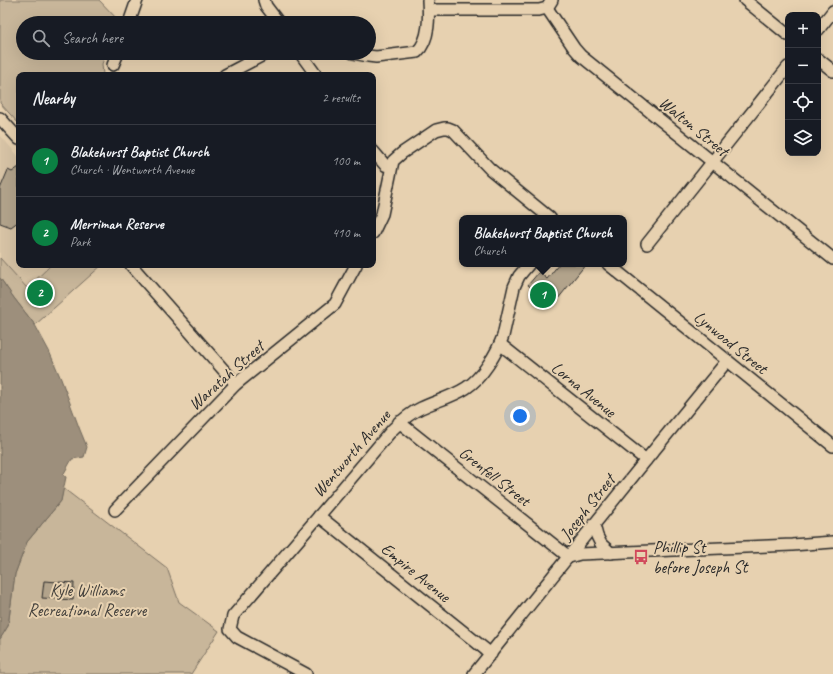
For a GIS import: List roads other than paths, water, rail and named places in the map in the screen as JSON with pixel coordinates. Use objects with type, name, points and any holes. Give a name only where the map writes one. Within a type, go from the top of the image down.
[{"type":"street","points":[[131,16],[137,0]]},
{"type":"street","points":[[264,0],[266,6],[274,16]]},
{"type":"street","points":[[745,0],[785,33]]},
{"type":"street","points":[[376,57],[417,52],[421,48],[428,29],[428,5],[539,10],[550,4]]},
{"type":"street","name":"Walton Street","points":[[550,4],[574,48],[581,56],[833,259]]},
{"type":"street","points":[[821,26],[833,11]]},
{"type":"street","points":[[113,65],[115,60]]},
{"type":"street","points":[[231,72],[254,60]]},
{"type":"street","points":[[305,60],[314,72]]},
{"type":"street","points":[[821,61],[833,71]]},
{"type":"street","points":[[647,244],[785,71]]},
{"type":"street","points":[[0,118],[16,136]]},
{"type":"street","points":[[376,227],[382,214],[393,162],[402,153],[441,128],[448,128],[455,132],[490,169],[546,215]]},
{"type":"street","points":[[376,154],[385,165],[391,167]]},
{"type":"street","name":"Wentworth Avenue","points":[[306,674],[237,637],[230,629],[233,616],[399,422],[409,414],[421,408],[460,392],[475,381],[500,344],[514,288],[519,276],[526,267]]},
{"type":"street","name":"Lynwood Street","points":[[612,267],[833,446]]},
{"type":"street","points":[[134,268],[236,384]]},
{"type":"street","name":"Waratah Street","points":[[115,510],[236,384],[335,304],[354,268]]},
{"type":"street","name":"Lorna Avenue","points":[[500,344],[646,460]]},
{"type":"street","name":"Joseph Street","points":[[474,674],[727,361]]},
{"type":"street","name":"Grenfell Street","points":[[399,422],[569,557]]},
{"type":"street","name":"Empire Avenue","points":[[319,516],[491,654]]},
{"type":"street","points":[[594,525],[601,544],[612,553]]},
{"type":"street","points":[[569,557],[580,554],[833,542]]},
{"type":"place","name":"Merriman Reserve","points":[[40,293]]},
{"type":"place","name":"Blakehurst Baptist Church","points":[[543,295]]},
{"type":"place","name":"Phillip St before Joseph St","points":[[641,557]]},
{"type":"park label","name":"Kyle Williams Recreational Reserve","points":[[87,600]]}]
